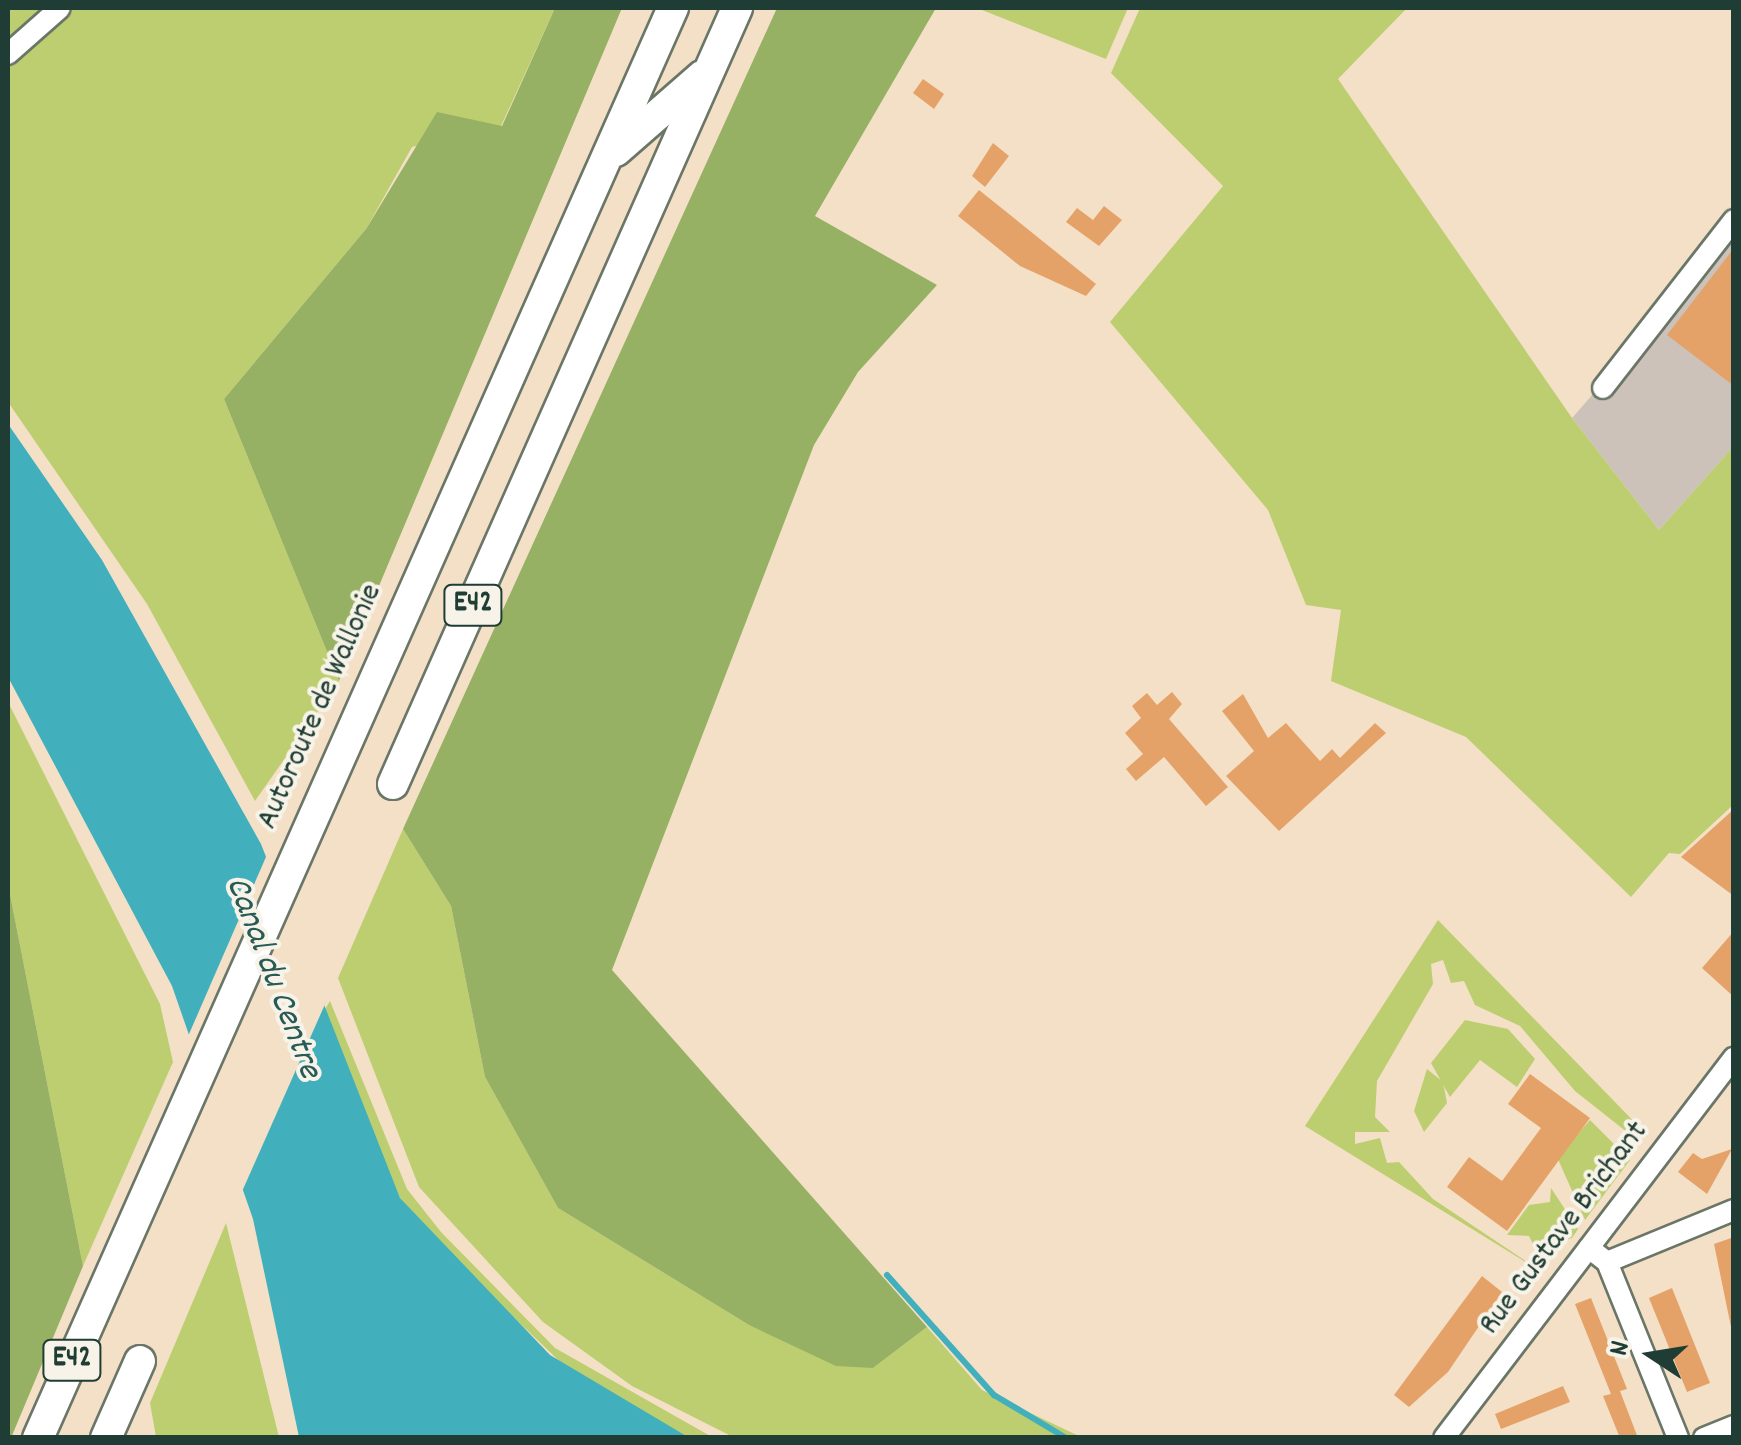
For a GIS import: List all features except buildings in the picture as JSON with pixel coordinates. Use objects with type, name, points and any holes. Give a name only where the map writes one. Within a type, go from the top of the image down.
[{"type":"highway","name":"Autoroute de Wallonie","points":[[38,1438],[673,8]]},
{"type":"highway","points":[[610,156],[710,70],[740,8]]},
{"type":"highway","name":"E42","points":[[393,784],[710,70]]},
{"type":"highway","name":"E42","points":[[106,1438],[140,1360]]},
{"type":"street","points":[[8,54],[60,8]]},
{"type":"street","points":[[1603,388],[1734,220]]},
{"type":"street","name":"Rue Gustave Brichant","points":[[1444,1438],[1734,1058]]},
{"type":"street","points":[[1607,1262],[1734,1210]]},
{"type":"street","points":[[1589,1248],[1607,1262],[1678,1438]]},
{"type":"street","points":[[1704,1438],[1734,1426]]},
{"type":"shaded area","points":[[1733,234],[1733,447],[1659,530],[1572,418]]},
{"type":"green space","points":[[8,8],[555,8],[501,126],[412,147],[366,229],[224,399],[339,681],[255,801],[147,604],[8,402]]},
{"type":"green space","points":[[555,8],[622,8],[339,681],[224,399],[366,229],[437,112],[502,126]]},
{"type":"green space","points":[[777,8],[936,8],[815,216],[937,285],[858,372],[814,445],[612,970],[927,1327],[873,1368],[836,1366],[749,1325],[558,1208],[485,1077],[451,906],[403,829]]},
{"type":"green space","points":[[977,8],[1128,8],[1106,59]]},
{"type":"green space","points":[[1140,8],[1407,8],[1338,79],[1572,418],[1659,530],[1733,447],[1733,805],[1680,854],[1669,853],[1631,897],[1466,737],[1331,681],[1341,610],[1306,605],[1268,510],[1110,322],[1223,186],[1111,73]]},
{"type":"green space","points":[[8,702],[160,1004],[173,1062],[83,1266],[8,884]]},
{"type":"green space","points":[[403,829],[451,906],[485,1077],[558,1208],[749,1325],[873,1368],[927,1327],[982,1390],[1081,1437],[733,1437],[632,1386],[543,1322],[419,1187],[338,978]]},
{"type":"green space","points":[[8,884],[83,1266],[11,1438],[8,1437]]},
{"type":"green space","points":[[1438,920],[1648,1136],[1637,1140],[1575,1091],[1520,1026],[1475,1005],[1464,981],[1451,983],[1443,960],[1431,964],[1433,984],[1377,1081],[1375,1117],[1390,1132],[1355,1132],[1355,1144],[1380,1138],[1387,1163],[1399,1162],[1433,1199],[1545,1274],[1305,1126]]},
{"type":"green space","points":[[330,1001],[407,1189],[441,1232],[555,1348],[712,1437],[688,1437],[576,1377],[433,1240],[400,1198],[370,1134],[324,1011]]},
{"type":"green space","points":[[1465,1020],[1508,1029],[1535,1059],[1517,1087],[1480,1060],[1450,1097],[1431,1063]]},
{"type":"green space","points":[[1427,1069],[1443,1082],[1447,1103],[1424,1132],[1414,1111]]},
{"type":"green space","points":[[1590,1120],[1630,1160],[1585,1220],[1557,1157]]},
{"type":"green space","points":[[1551,1188],[1578,1229],[1572,1238],[1536,1250],[1529,1236],[1507,1235],[1529,1205],[1550,1202]]},
{"type":"green space","points":[[226,1223],[279,1437],[156,1437],[150,1403]]},
{"type":"water","name":"Canal du Centre","points":[[8,424],[102,560],[261,844],[400,1198],[550,1355],[688,1437],[299,1437],[253,1219],[172,986],[8,677]]},
{"type":"pier","points":[[269,850],[326,1002],[240,1196],[186,1041]]},
{"type":"waterway","points":[[887,1275],[994,1395],[1066,1438]]}]
